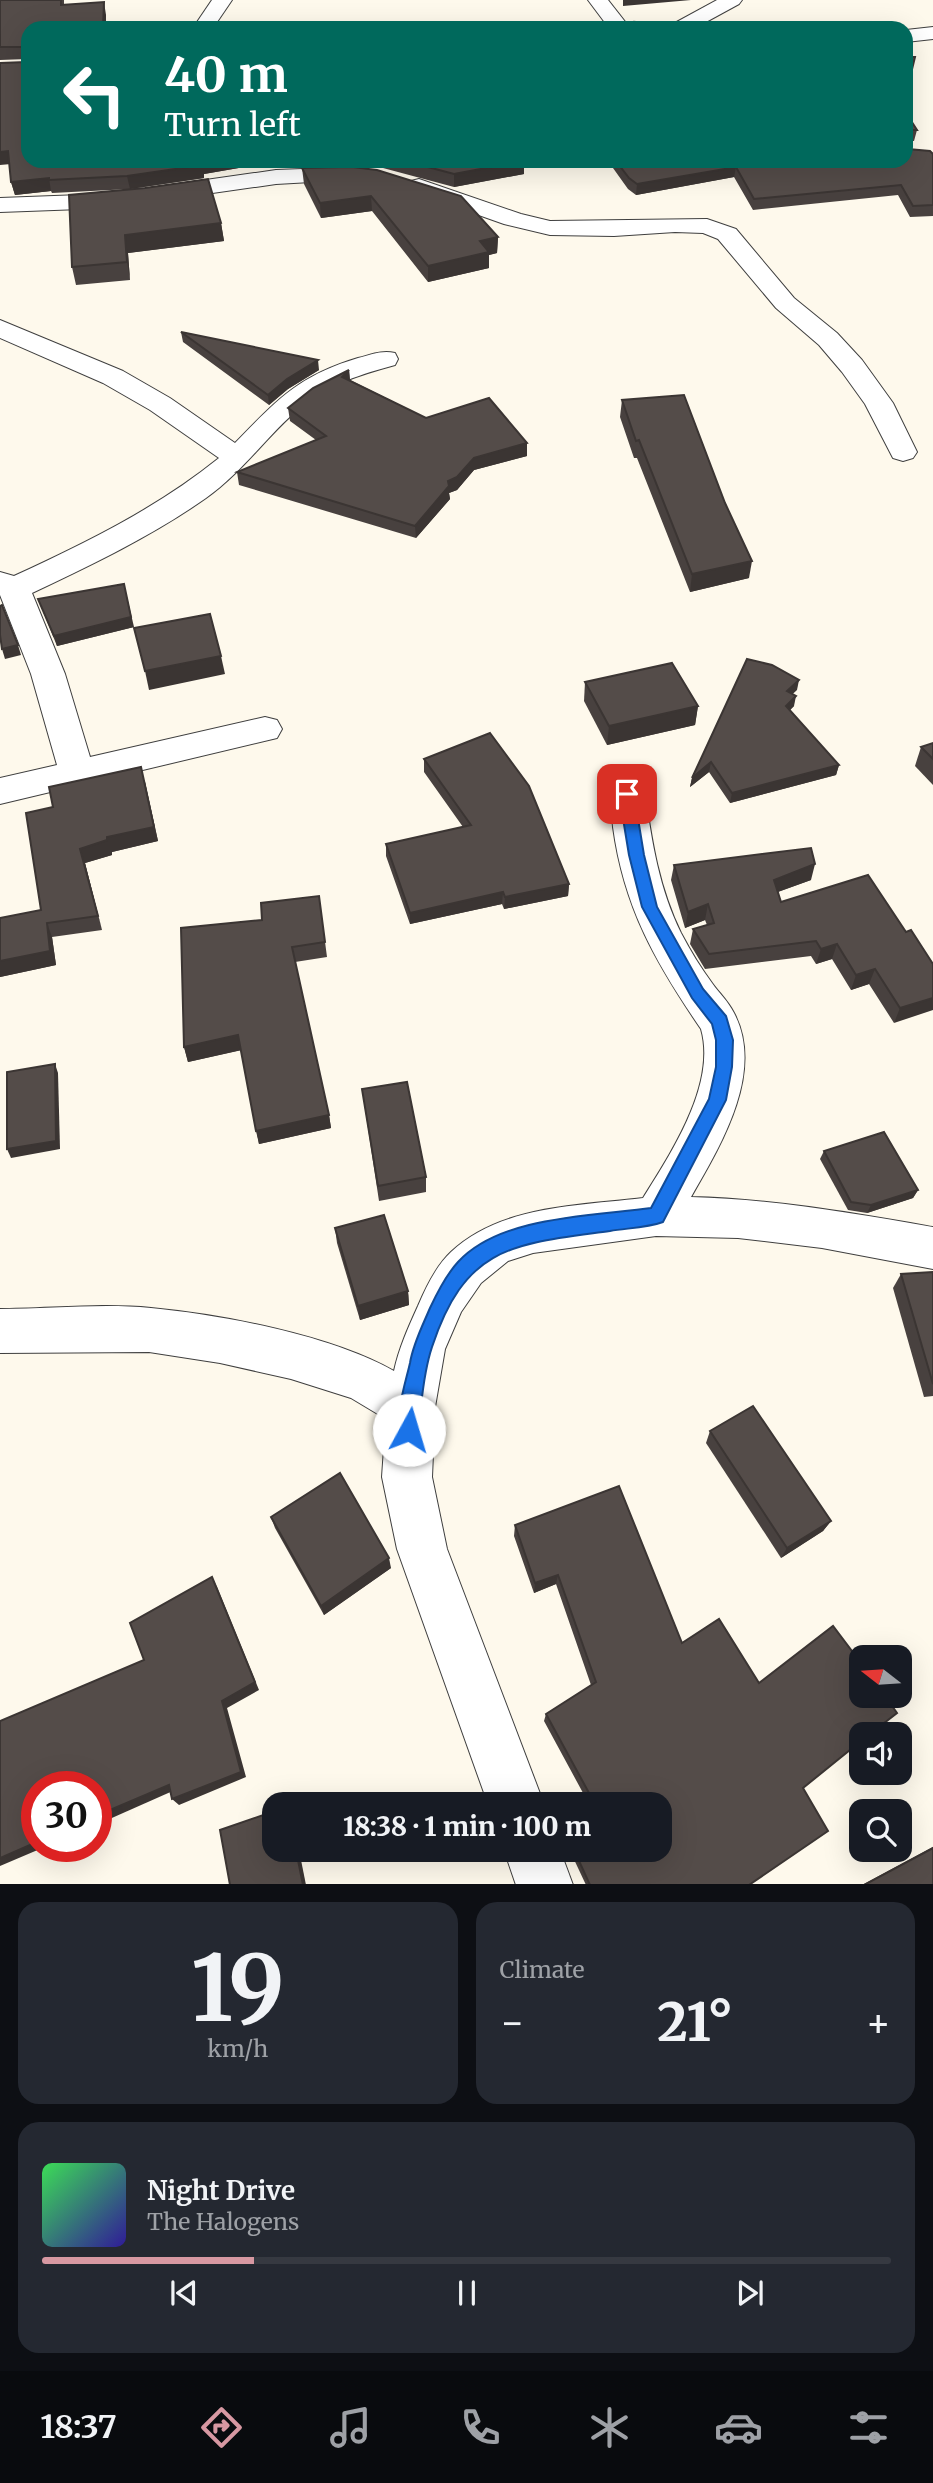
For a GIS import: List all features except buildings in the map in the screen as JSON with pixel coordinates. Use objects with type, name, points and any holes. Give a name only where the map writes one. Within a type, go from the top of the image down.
[{"type":"street","points":[[208,21],[222,0]]},
{"type":"street","points":[[598,0],[614,21]]},
{"type":"street","points":[[693,21],[732,0]]},
{"type":"street","points":[[913,35],[933,33]]},
{"type":"street","points":[[0,205],[55,205],[145,197],[285,176],[354,173],[389,179],[550,228],[707,226],[727,234],[785,303],[828,339],[852,366],[879,403],[903,452]]},
{"type":"street","points":[[0,328],[113,377],[160,404],[237,457]]},
{"type":"street","points":[[77,773],[48,674],[7,586],[95,551],[152,520],[195,492],[237,457],[291,401],[312,386],[344,371],[384,359]]},
{"type":"street","points":[[0,791],[265,729]]},
{"type":"street","points":[[627,794],[637,855],[650,907],[697,993],[720,1021],[724,1040],[724,1067],[717,1100],[656,1216]]},
{"type":"street","points":[[512,1792],[422,1549],[407,1477],[411,1407],[422,1348],[445,1297],[465,1268],[495,1244],[533,1233],[656,1216],[738,1218],[822,1228],[933,1248]]},
{"type":"street","points":[[0,1331],[149,1330],[220,1341],[291,1356],[363,1379],[411,1407]]},
{"type":"street","points":[[536,1862],[545,1884]]},
{"type":"route","points":[[409,1430],[422,1348],[445,1297],[465,1268],[495,1244],[533,1233],[656,1216],[675,1185],[717,1100],[724,1067],[724,1040],[720,1021],[697,993],[650,907],[637,855],[627,794]]}]
